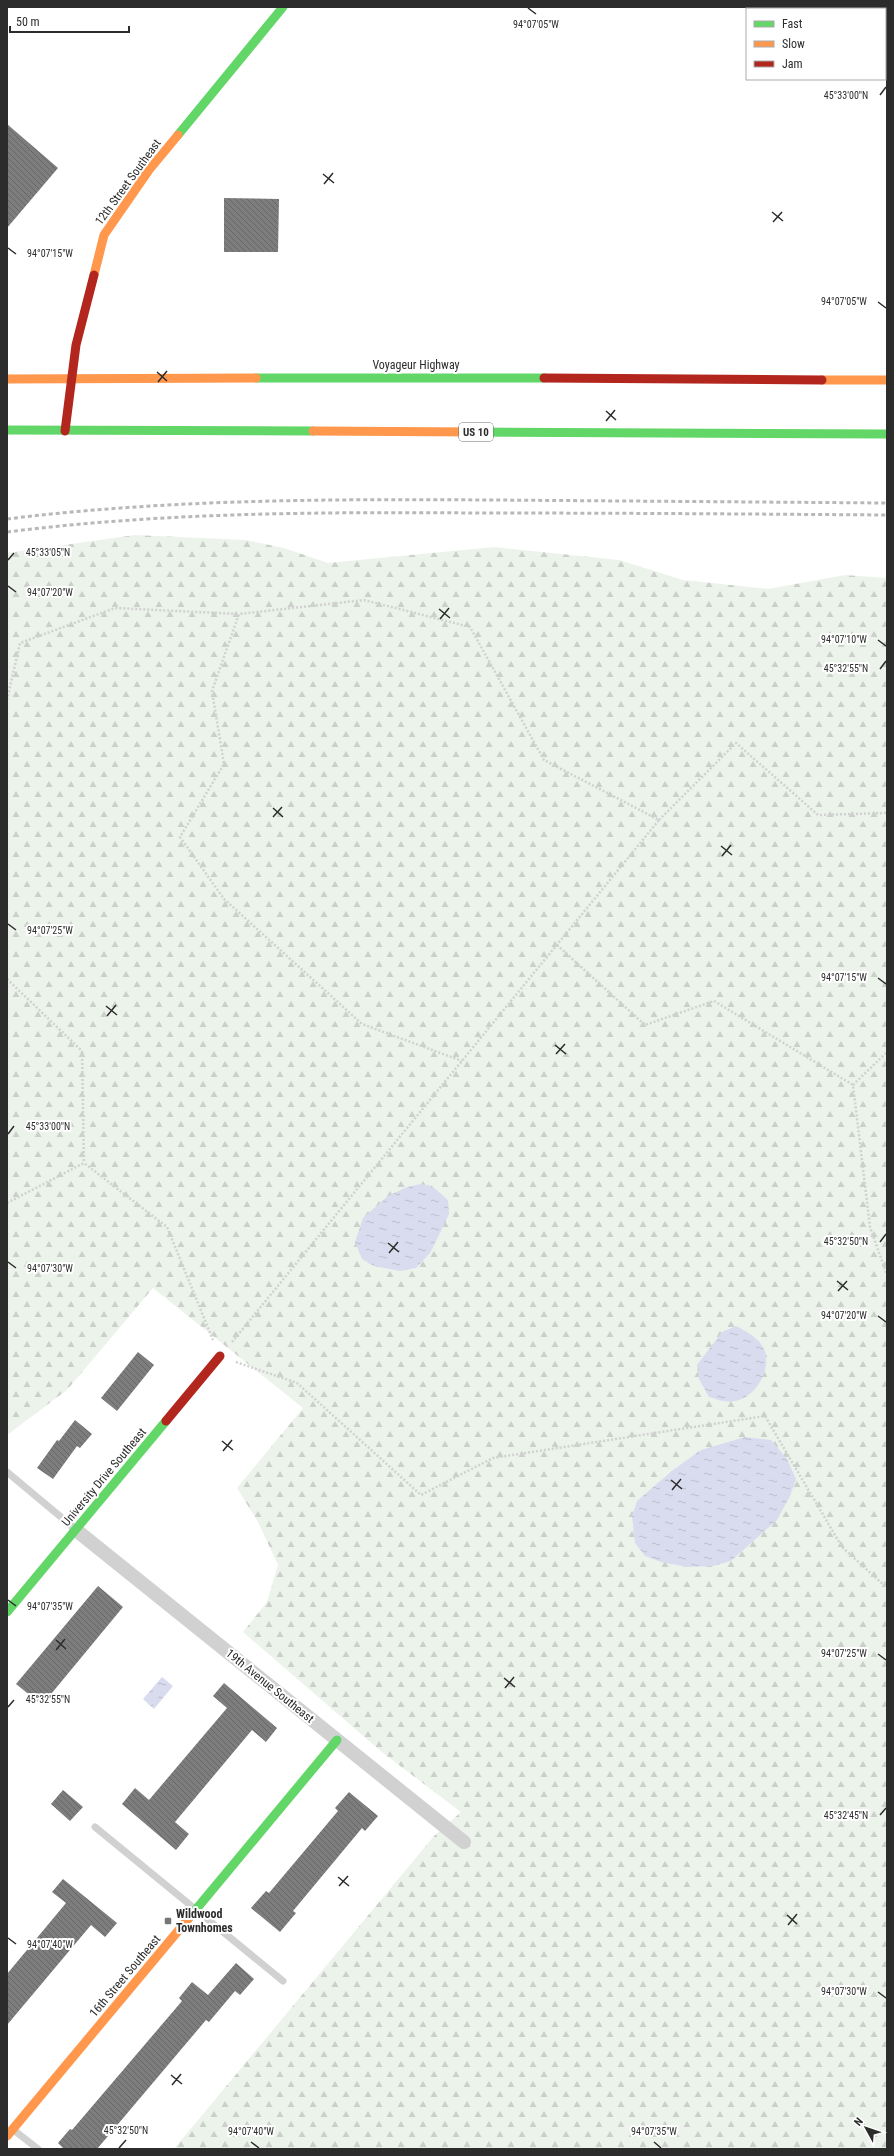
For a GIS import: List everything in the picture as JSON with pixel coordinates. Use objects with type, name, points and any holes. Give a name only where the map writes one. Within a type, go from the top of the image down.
[{"type":"main road","name":"12th Street Southeast","points":[[65,431],[76,345],[104,235],[149,170],[283,7]]},
{"type":"main road","name":"Voyageur Highway","points":[[7,379],[71,380],[471,377],[887,380]]},
{"type":"main road","name":"US 10","points":[[7,430],[887,434]]},
{"type":"main road","name":"University Drive Southeast","points":[[7,1612],[220,1356]]},
{"type":"main road","name":"16th Street Southeast","points":[[9,2130],[196,1910],[337,1740]]},
{"type":"street","name":"19th Avenue Southeast","points":[[76,1530],[464,1842]]},
{"type":"lane","points":[[7,1472],[76,1530]]},
{"type":"lane","points":[[95,1827],[283,1980]]},
{"type":"lane","points":[[9,2130],[38,2149]]},
{"type":"path","points":[[7,700],[20,643],[115,608],[239,614],[364,600],[470,627],[544,760],[659,820]]},
{"type":"path","points":[[239,614],[212,691],[224,764],[180,838],[224,900],[362,1024],[462,1061]]},
{"type":"path","points":[[220,1356],[659,820],[736,743],[818,815],[887,813]]},
{"type":"path","points":[[557,945],[645,1025],[714,1001],[853,1086]]},
{"type":"path","points":[[7,979],[82,1051],[84,1163]]},
{"type":"path","points":[[853,1086],[887,1052]]},
{"type":"path","points":[[853,1086],[870,1227],[887,1275]]},
{"type":"path","points":[[7,1203],[84,1163]]},
{"type":"path","points":[[84,1163],[167,1227],[220,1356],[297,1383],[421,1495],[492,1458],[765,1416],[842,1547],[887,1588]]},
{"type":"green space","points":[[135,535],[246,540],[284,548],[328,563],[494,547],[619,560],[683,580],[768,589],[845,575],[887,578],[887,2149],[174,2149],[434,1836],[461,1812],[383,1753],[243,1632],[267,1602],[278,1565],[258,1522],[237,1488],[303,1408],[153,1288],[67,1390],[7,1435],[7,553]]},
{"type":"water","points":[[421,1184],[432,1186],[448,1200],[449,1214],[430,1253],[416,1268],[400,1271],[374,1266],[362,1259],[355,1242],[363,1218],[388,1196],[407,1187]]},
{"type":"water","points":[[736,1326],[746,1331],[759,1341],[765,1351],[766,1360],[763,1376],[753,1391],[746,1397],[731,1402],[709,1397],[699,1379],[697,1365],[722,1332]]},
{"type":"water","points":[[745,1437],[771,1440],[787,1459],[796,1479],[790,1496],[777,1520],[731,1561],[713,1566],[687,1567],[661,1562],[645,1556],[635,1543],[632,1516],[637,1501],[673,1470],[701,1450]]},
{"type":"water","points":[[162,1677],[173,1686],[154,1709],[143,1699]]},
{"type":"building","points":[[7,124],[58,168],[7,228]]},
{"type":"building","points":[[224,198],[279,199],[278,252],[224,252]]},
{"type":"building","points":[[138,1352],[154,1365],[117,1411],[101,1398]]},
{"type":"building","points":[[75,1420],[92,1434],[80,1448],[77,1446],[53,1479],[37,1468],[57,1440],[59,1441]]},
{"type":"building","points":[[98,1586],[123,1607],[42,1705],[16,1684]]},
{"type":"building","points":[[224,1683],[277,1728],[266,1742],[252,1730],[175,1822],[189,1834],[176,1850],[122,1804],[135,1788],[149,1800],[227,1708],[213,1696]]},
{"type":"building","points":[[63,1790],[83,1807],[70,1821],[51,1804]]},
{"type":"building","points":[[349,1792],[378,1816],[365,1831],[362,1828],[293,1911],[296,1913],[280,1932],[251,1908],[266,1891],[269,1893],[338,1811],[335,1808]]},
{"type":"building","points":[[63,1879],[117,1923],[105,1937],[91,1925],[7,2025],[7,1974],[66,1903],[52,1892]]},
{"type":"building","points":[[236,1963],[254,1979],[240,1995],[235,1991],[209,2022],[206,2020],[97,2149],[64,2149],[58,2143],[70,2129],[72,2130],[182,2001],[179,1998],[192,1982],[208,1995]]},
{"type":"railway","points":[[7,519],[128,507],[310,500],[887,503]]},
{"type":"railway","points":[[7,532],[125,520],[302,513],[887,515]]},
{"type":"traffic: fast","points":[[178,135],[283,7]]},
{"type":"traffic: fast","points":[[256,378],[544,378]]},
{"type":"traffic: fast","points":[[7,430],[313,431]]},
{"type":"traffic: fast","points":[[476,432],[887,434]]},
{"type":"traffic: fast","points":[[7,1612],[166,1421]]},
{"type":"traffic: fast","points":[[188,1919],[337,1740]]},
{"type":"traffic: slow","points":[[94,275],[104,235],[149,170],[178,135]]},
{"type":"traffic: slow","points":[[7,379],[256,378]]},
{"type":"traffic: slow","points":[[822,380],[887,380]]},
{"type":"traffic: slow","points":[[313,431],[476,432]]},
{"type":"traffic: slow","points":[[7,2136],[188,1919]]},
{"type":"traffic: jam","points":[[65,431],[76,345],[94,275]]},
{"type":"traffic: jam","points":[[544,378],[822,380]]},
{"type":"traffic: jam","points":[[166,1421],[220,1356]]},
{"type":"place","name":"Wildwood Townhomes","points":[[168,1921]]}]
